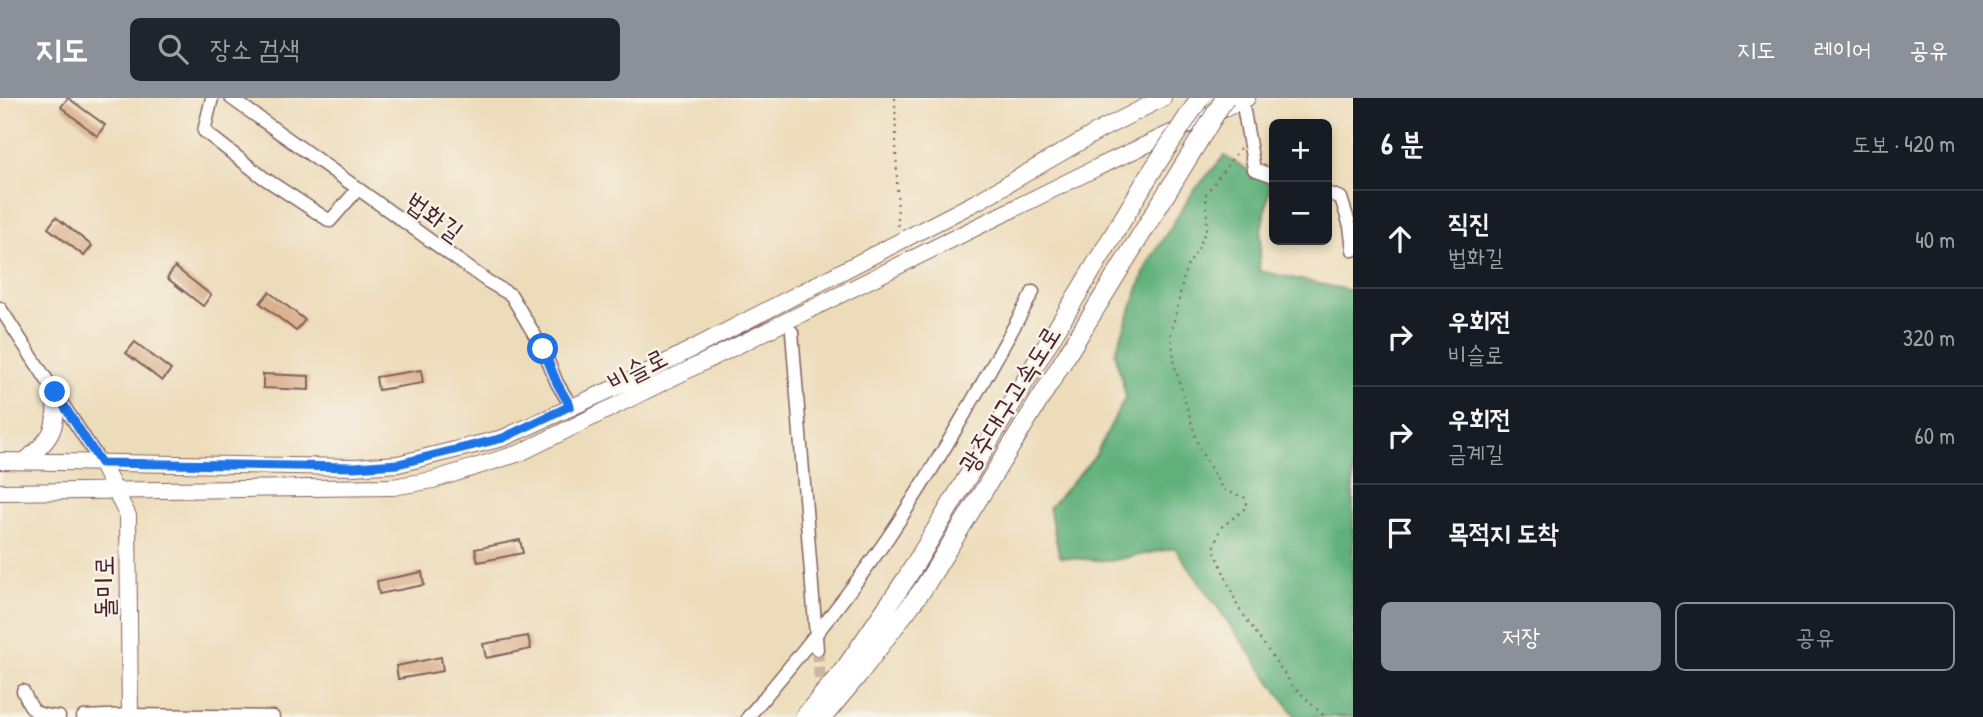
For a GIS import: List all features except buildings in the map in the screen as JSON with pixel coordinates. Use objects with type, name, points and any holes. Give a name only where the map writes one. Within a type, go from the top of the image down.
[{"type":"highway","name":"광주대구고속도로","points":[[804,717],[846,667],[906,579],[1150,174],[1200,98]]},
{"type":"highway","name":"광주대구고속도로","points":[[823,717],[923,589],[1190,155],[1238,99]]},
{"type":"main road","name":"비슬로","points":[[0,461],[354,467],[398,464],[503,438],[630,381],[898,243],[1163,98]]},
{"type":"main road","name":"비슬로","points":[[0,492],[393,487],[433,480],[520,453],[1238,99]]},
{"type":"main road","points":[[26,460],[45,444],[55,429],[55,392]]},
{"type":"main road","name":"돌미로","points":[[101,463],[128,516],[130,716]]},
{"type":"street","points":[[212,98],[204,131],[264,178],[330,221],[358,189]]},
{"type":"street","name":"법화길","points":[[231,98],[511,295],[543,349],[570,406]]},
{"type":"street","points":[[1238,99],[1249,136],[1254,169],[1269,174]]},
{"type":"street","points":[[1332,195],[1341,198],[1350,226],[1353,250]]},
{"type":"street","points":[[748,717],[816,634],[889,536],[984,383],[1033,292]]},
{"type":"street","points":[[0,308],[101,463]]},
{"type":"street","points":[[793,332],[817,649]]},
{"type":"street","points":[[23,691],[32,711],[40,716],[59,717]]},
{"type":"street","points":[[83,717],[273,717]]},
{"type":"path","points":[[895,98],[898,243]]},
{"type":"path","points":[[1249,136],[1206,194],[1207,226],[1197,253],[1186,268],[1171,334],[1175,367],[1199,448],[1223,490],[1246,498],[1246,508],[1220,528],[1214,549],[1228,584],[1238,607],[1292,685],[1325,717]]},
{"type":"green space","points":[[1224,156],[1269,182],[1261,232],[1259,271],[1353,291],[1353,717],[1296,717],[1175,548],[1109,561],[1060,557],[1049,508],[1095,456],[1126,396],[1115,353],[1148,263],[1193,192]]},
{"type":"tunnel","points":[[817,649],[822,697]]},
{"type":"route","points":[[55,392],[101,463],[354,467],[398,464],[452,453],[503,438],[570,406],[543,349]]}]
